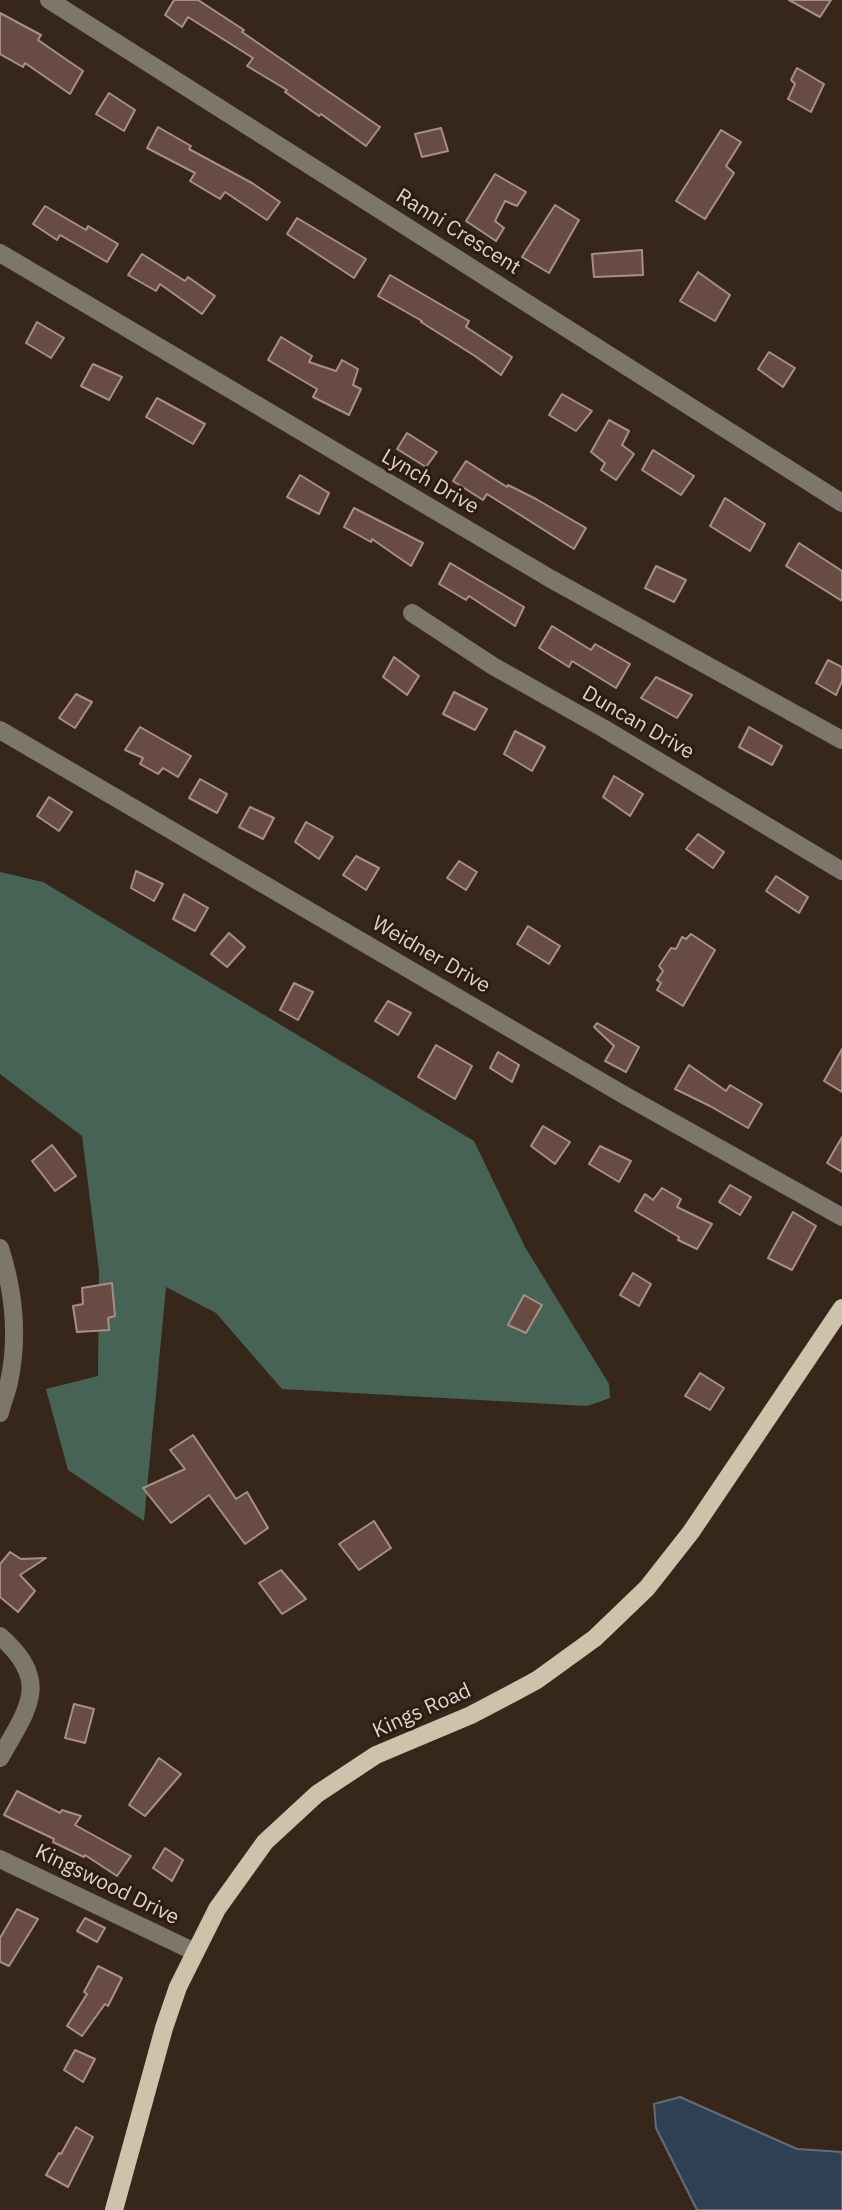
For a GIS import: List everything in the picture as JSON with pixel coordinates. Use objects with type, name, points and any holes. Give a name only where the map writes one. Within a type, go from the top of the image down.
[{"type":"main road","name":"Kings Road","points":[[114,2210],[164,2028],[178,1987],[217,1909],[265,1842],[317,1794],[376,1755],[471,1715],[537,1680],[594,1638],[647,1588],[691,1532],[842,1308]]},
{"type":"street","name":"Ranni Crescent","points":[[49,0],[842,503]]},
{"type":"street","name":"Lynch Drive","points":[[0,253],[551,579],[842,740]]},
{"type":"street","name":"Duncan Drive","points":[[412,613],[493,666],[603,728],[842,871]]},
{"type":"street","name":"Weidner Drive","points":[[0,730],[624,1095],[842,1217]]},
{"type":"street","points":[[0,1248],[11,1283],[15,1334],[9,1385],[0,1413]]},
{"type":"street","points":[[0,1636],[22,1657],[29,1675],[30,1694],[25,1715],[0,1758]]},
{"type":"street","name":"Kingswood Drive","points":[[0,1858],[195,1952]]},
{"type":"green space","points":[[0,872],[43,882],[474,1141],[525,1247],[609,1384],[610,1398],[587,1406],[282,1389],[216,1313],[166,1287],[144,1521],[68,1470],[46,1389],[98,1376],[99,1271],[82,1136],[0,1074]]},
{"type":"water","points":[[680,2097],[797,2149],[842,2152],[842,2210],[697,2210],[656,2128],[654,2104]]},
{"type":"building","points":[[174,0],[198,0],[380,127],[366,146],[285,92],[287,90],[247,66],[253,58],[188,17],[182,27],[165,15]]},
{"type":"building","points":[[789,0],[831,0],[820,17]]},
{"type":"building","points":[[0,13],[41,35],[38,40],[83,71],[70,94],[25,63],[23,67],[0,54]]},
{"type":"building","points":[[797,68],[824,84],[811,112],[788,99],[795,84],[791,80]]},
{"type":"building","points":[[109,93],[135,110],[124,131],[96,114]]},
{"type":"building","points":[[158,127],[191,146],[189,149],[252,183],[280,202],[267,220],[225,192],[220,199],[190,181],[195,173],[147,148]]},
{"type":"building","points":[[441,128],[448,151],[422,157],[415,134]]},
{"type":"building","points":[[721,130],[741,142],[726,166],[734,173],[705,219],[676,201]]},
{"type":"building","points":[[495,174],[526,192],[517,206],[505,201],[495,221],[504,228],[496,241],[466,221]]},
{"type":"building","points":[[555,205],[579,220],[549,273],[522,257]]},
{"type":"building","points":[[45,206],[86,230],[88,226],[118,244],[107,262],[60,235],[57,240],[33,224]]},
{"type":"building","points":[[297,218],[366,259],[354,278],[287,234]]},
{"type":"building","points":[[642,250],[643,275],[594,277],[592,254]]},
{"type":"building","points":[[142,254],[185,281],[188,277],[215,296],[202,314],[160,284],[156,291],[128,275]]},
{"type":"building","points":[[698,272],[730,295],[715,321],[680,301]]},
{"type":"building","points":[[390,275],[469,321],[466,327],[512,357],[501,375],[422,321],[378,296]]},
{"type":"building","points":[[37,322],[64,338],[51,358],[26,343]]},
{"type":"building","points":[[281,337],[312,356],[309,362],[336,371],[342,360],[358,369],[353,385],[361,389],[349,415],[313,397],[317,389],[268,360]]},
{"type":"building","points":[[769,352],[795,368],[783,387],[758,369]]},
{"type":"building","points":[[93,364],[122,377],[109,400],[81,386]]},
{"type":"building","points":[[562,394],[592,411],[576,431],[549,415]]},
{"type":"building","points":[[157,398],[205,424],[193,444],[146,417]]},
{"type":"building","points":[[609,420],[629,431],[622,445],[634,454],[616,480],[601,470],[605,463],[591,452]]},
{"type":"building","points":[[407,433],[437,452],[426,467],[397,449]]},
{"type":"building","points":[[653,450],[694,476],[681,495],[642,470]]},
{"type":"building","points":[[466,461],[507,487],[508,485],[536,499],[586,528],[574,549],[487,494],[483,500],[453,481]]},
{"type":"building","points":[[300,475],[329,493],[319,514],[287,497]]},
{"type":"building","points":[[725,498],[765,524],[750,551],[710,526]]},
{"type":"building","points":[[354,508],[423,543],[411,566],[372,539],[371,542],[344,527]]},
{"type":"building","points":[[799,543],[842,571],[842,601],[786,566]]},
{"type":"building","points":[[450,563],[524,607],[515,626],[469,596],[466,600],[439,584]]},
{"type":"building","points":[[656,566],[686,580],[674,602],[645,588]]},
{"type":"building","points":[[552,626],[591,650],[595,644],[630,664],[616,688],[572,661],[569,667],[539,648]]},
{"type":"building","points":[[394,657],[419,676],[407,695],[383,677]]},
{"type":"building","points":[[828,660],[842,667],[842,681],[836,695],[816,683]]},
{"type":"building","points":[[656,677],[692,695],[677,718],[641,698]]},
{"type":"building","points":[[454,692],[487,709],[475,730],[443,714]]},
{"type":"building","points":[[76,694],[92,702],[75,728],[59,718]]},
{"type":"building","points":[[140,727],[191,756],[178,777],[163,768],[158,774],[140,764],[143,758],[125,750]]},
{"type":"building","points":[[749,727],[782,746],[772,765],[739,747]]},
{"type":"building","points":[[515,731],[545,747],[532,771],[504,754]]},
{"type":"building","points":[[614,776],[643,794],[630,816],[603,797]]},
{"type":"building","points":[[200,779],[227,794],[217,813],[189,798]]},
{"type":"building","points":[[49,797],[72,812],[59,831],[37,816]]},
{"type":"building","points":[[250,807],[274,818],[263,839],[239,827]]},
{"type":"building","points":[[306,822],[333,837],[319,859],[295,842]]},
{"type":"building","points":[[698,834],[724,852],[713,868],[686,849]]},
{"type":"building","points":[[356,856],[379,868],[366,890],[343,875]]},
{"type":"building","points":[[459,861],[477,872],[466,890],[447,878]]},
{"type":"building","points":[[136,871],[163,884],[154,901],[131,888]]},
{"type":"building","points":[[776,876],[808,897],[799,913],[766,891]]},
{"type":"building","points":[[184,894],[208,908],[195,931],[173,919]]},
{"type":"building","points":[[528,926],[560,946],[549,964],[517,944]]},
{"type":"building","points":[[229,933],[245,947],[227,967],[211,954]]},
{"type":"building","points":[[691,934],[715,950],[683,1006],[657,990],[661,983],[657,980],[663,971],[659,966],[671,948],[676,949],[682,937],[686,939]]},
{"type":"building","points":[[294,983],[313,992],[298,1020],[280,1010]]},
{"type":"building","points":[[388,1001],[411,1013],[398,1035],[375,1021]]},
{"type":"building","points":[[597,1023],[639,1047],[626,1072],[605,1061],[614,1046],[594,1027]]},
{"type":"building","points":[[436,1045],[472,1066],[455,1099],[418,1077]]},
{"type":"building","points":[[842,1049],[842,1092],[824,1081]]},
{"type":"building","points":[[498,1052],[519,1065],[512,1082],[490,1068]]},
{"type":"building","points":[[689,1065],[726,1091],[730,1085],[762,1104],[748,1128],[675,1089]]},
{"type":"building","points":[[543,1126],[570,1142],[555,1164],[531,1146]]},
{"type":"building","points":[[842,1137],[842,1172],[827,1163]]},
{"type":"building","points":[[52,1145],[76,1176],[55,1191],[32,1161]]},
{"type":"building","points":[[600,1146],[631,1161],[619,1182],[589,1164]]},
{"type":"building","points":[[730,1185],[751,1197],[740,1215],[719,1202]]},
{"type":"building","points":[[662,1188],[681,1199],[677,1207],[712,1224],[697,1249],[678,1240],[679,1237],[635,1211],[645,1194],[653,1200]]},
{"type":"building","points":[[793,1212],[816,1226],[792,1270],[768,1258]]},
{"type":"building","points":[[633,1273],[651,1284],[639,1306],[620,1295]]},
{"type":"building","points":[[112,1283],[115,1316],[108,1318],[109,1330],[77,1332],[73,1306],[83,1304],[82,1288]]},
{"type":"building","points":[[524,1295],[542,1305],[526,1333],[508,1325]]},
{"type":"building","points":[[700,1373],[724,1388],[710,1410],[685,1396]]},
{"type":"building","points":[[193,1435],[236,1499],[247,1492],[268,1528],[245,1544],[209,1495],[171,1523],[143,1488],[185,1469],[170,1450]]},
{"type":"building","points":[[374,1521],[391,1548],[359,1570],[339,1544]]},
{"type":"building","points":[[10,1552],[21,1559],[46,1558],[20,1575],[35,1591],[18,1612],[0,1597],[0,1564]]},
{"type":"building","points":[[281,1570],[306,1599],[282,1614],[259,1583]]},
{"type":"building","points":[[74,1704],[94,1709],[85,1743],[65,1738]]},
{"type":"building","points":[[159,1758],[181,1774],[145,1816],[129,1805]]},
{"type":"building","points":[[17,1791],[60,1813],[62,1810],[81,1816],[75,1825],[131,1856],[117,1876],[85,1855],[84,1857],[53,1842],[54,1839],[4,1815]]},
{"type":"building","points":[[165,1848],[183,1860],[172,1881],[153,1868]]},
{"type":"building","points":[[17,1909],[38,1919],[9,1966],[0,1962],[0,1938]]},
{"type":"building","points":[[85,1918],[105,1928],[97,1942],[77,1931]]},
{"type":"building","points":[[98,1966],[122,1978],[108,2006],[105,2004],[82,2036],[67,2026],[87,1994],[84,1992]]},
{"type":"building","points":[[75,2050],[95,2059],[83,2082],[64,2070]]},
{"type":"building","points":[[76,2127],[93,2137],[68,2187],[46,2175]]}]
